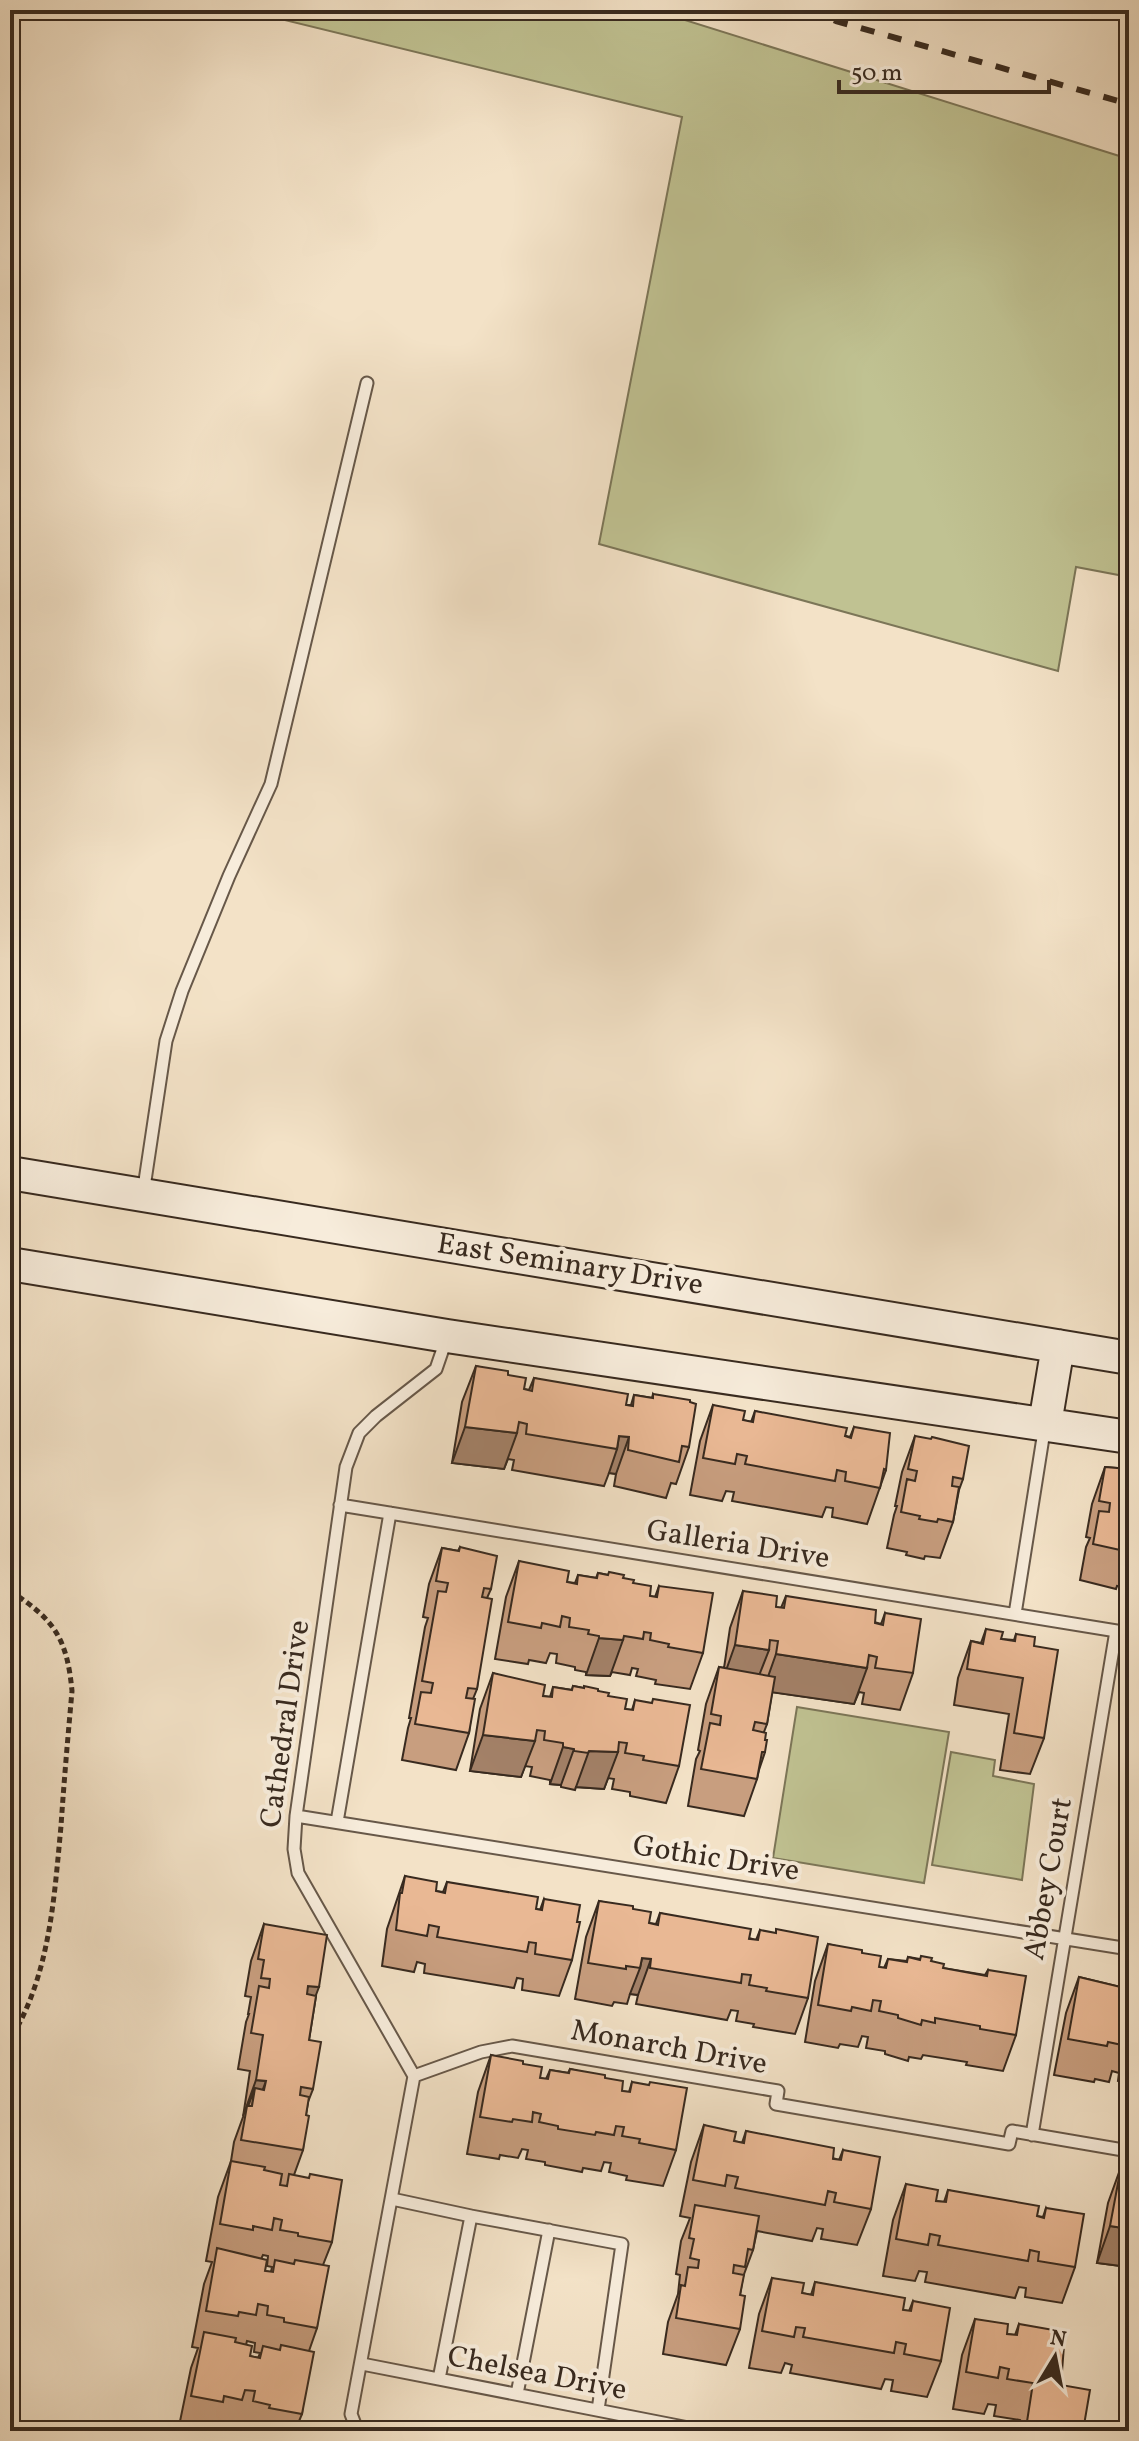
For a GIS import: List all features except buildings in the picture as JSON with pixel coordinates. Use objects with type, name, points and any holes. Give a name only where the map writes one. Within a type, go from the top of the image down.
[{"type":"main road","name":"East Seminary Drive","points":[[10,1173],[1129,1358]]},
{"type":"main road","points":[[10,1264],[447,1336],[1129,1437]]},
{"type":"main road","points":[[1045,1424],[1058,1346]]},
{"type":"lane","points":[[143,1195],[166,1041],[182,991],[271,784],[367,383]]},
{"type":"lane","name":"Cathedral Drive","points":[[414,2076],[298,1873],[294,1849],[296,1816],[346,1467],[359,1433],[436,1369],[447,1336]]},
{"type":"lane","points":[[1015,1614],[1045,1424]]},
{"type":"lane","name":"Galleria Drive","points":[[340,1505],[1129,1633]]},
{"type":"lane","points":[[337,1822],[390,1513]]},
{"type":"lane","name":"Abbey Court","points":[[1032,2135],[1116,1631]]},
{"type":"lane","name":"Gothic Drive","points":[[296,1816],[1129,1949]]},
{"type":"lane","name":"Monarch Drive","points":[[414,2076],[481,2052],[512,2046],[778,2091],[776,2104],[1009,2144],[1012,2131],[1129,2151]]},
{"type":"lane","points":[[365,2431],[356,2427],[351,2414],[414,2076]]},
{"type":"lane","points":[[392,2199],[622,2244],[598,2410]]},
{"type":"lane","points":[[439,2379],[471,2216]]},
{"type":"lane","points":[[517,2394],[549,2230]]},
{"type":"lane","name":"Chelsea Drive","points":[[362,2364],[598,2410],[641,2425],[704,2431]]},
{"type":"path","points":[[10,1591],[46,1619],[62,1639],[72,1691],[56,1885],[49,1933],[39,1976],[10,2040]]},
{"type":"green space","points":[[244,10],[653,10],[1129,159],[1129,577],[1076,567],[1058,671],[599,544],[682,117]]},
{"type":"green space","points":[[797,1707],[949,1732],[924,1883],[773,1858]]},
{"type":"green space","points":[[951,1752],[995,1760],[993,1776],[1034,1784],[1022,1880],[932,1865]]},
{"type":"railway","points":[[808,10],[836,21],[1129,104]]}]
